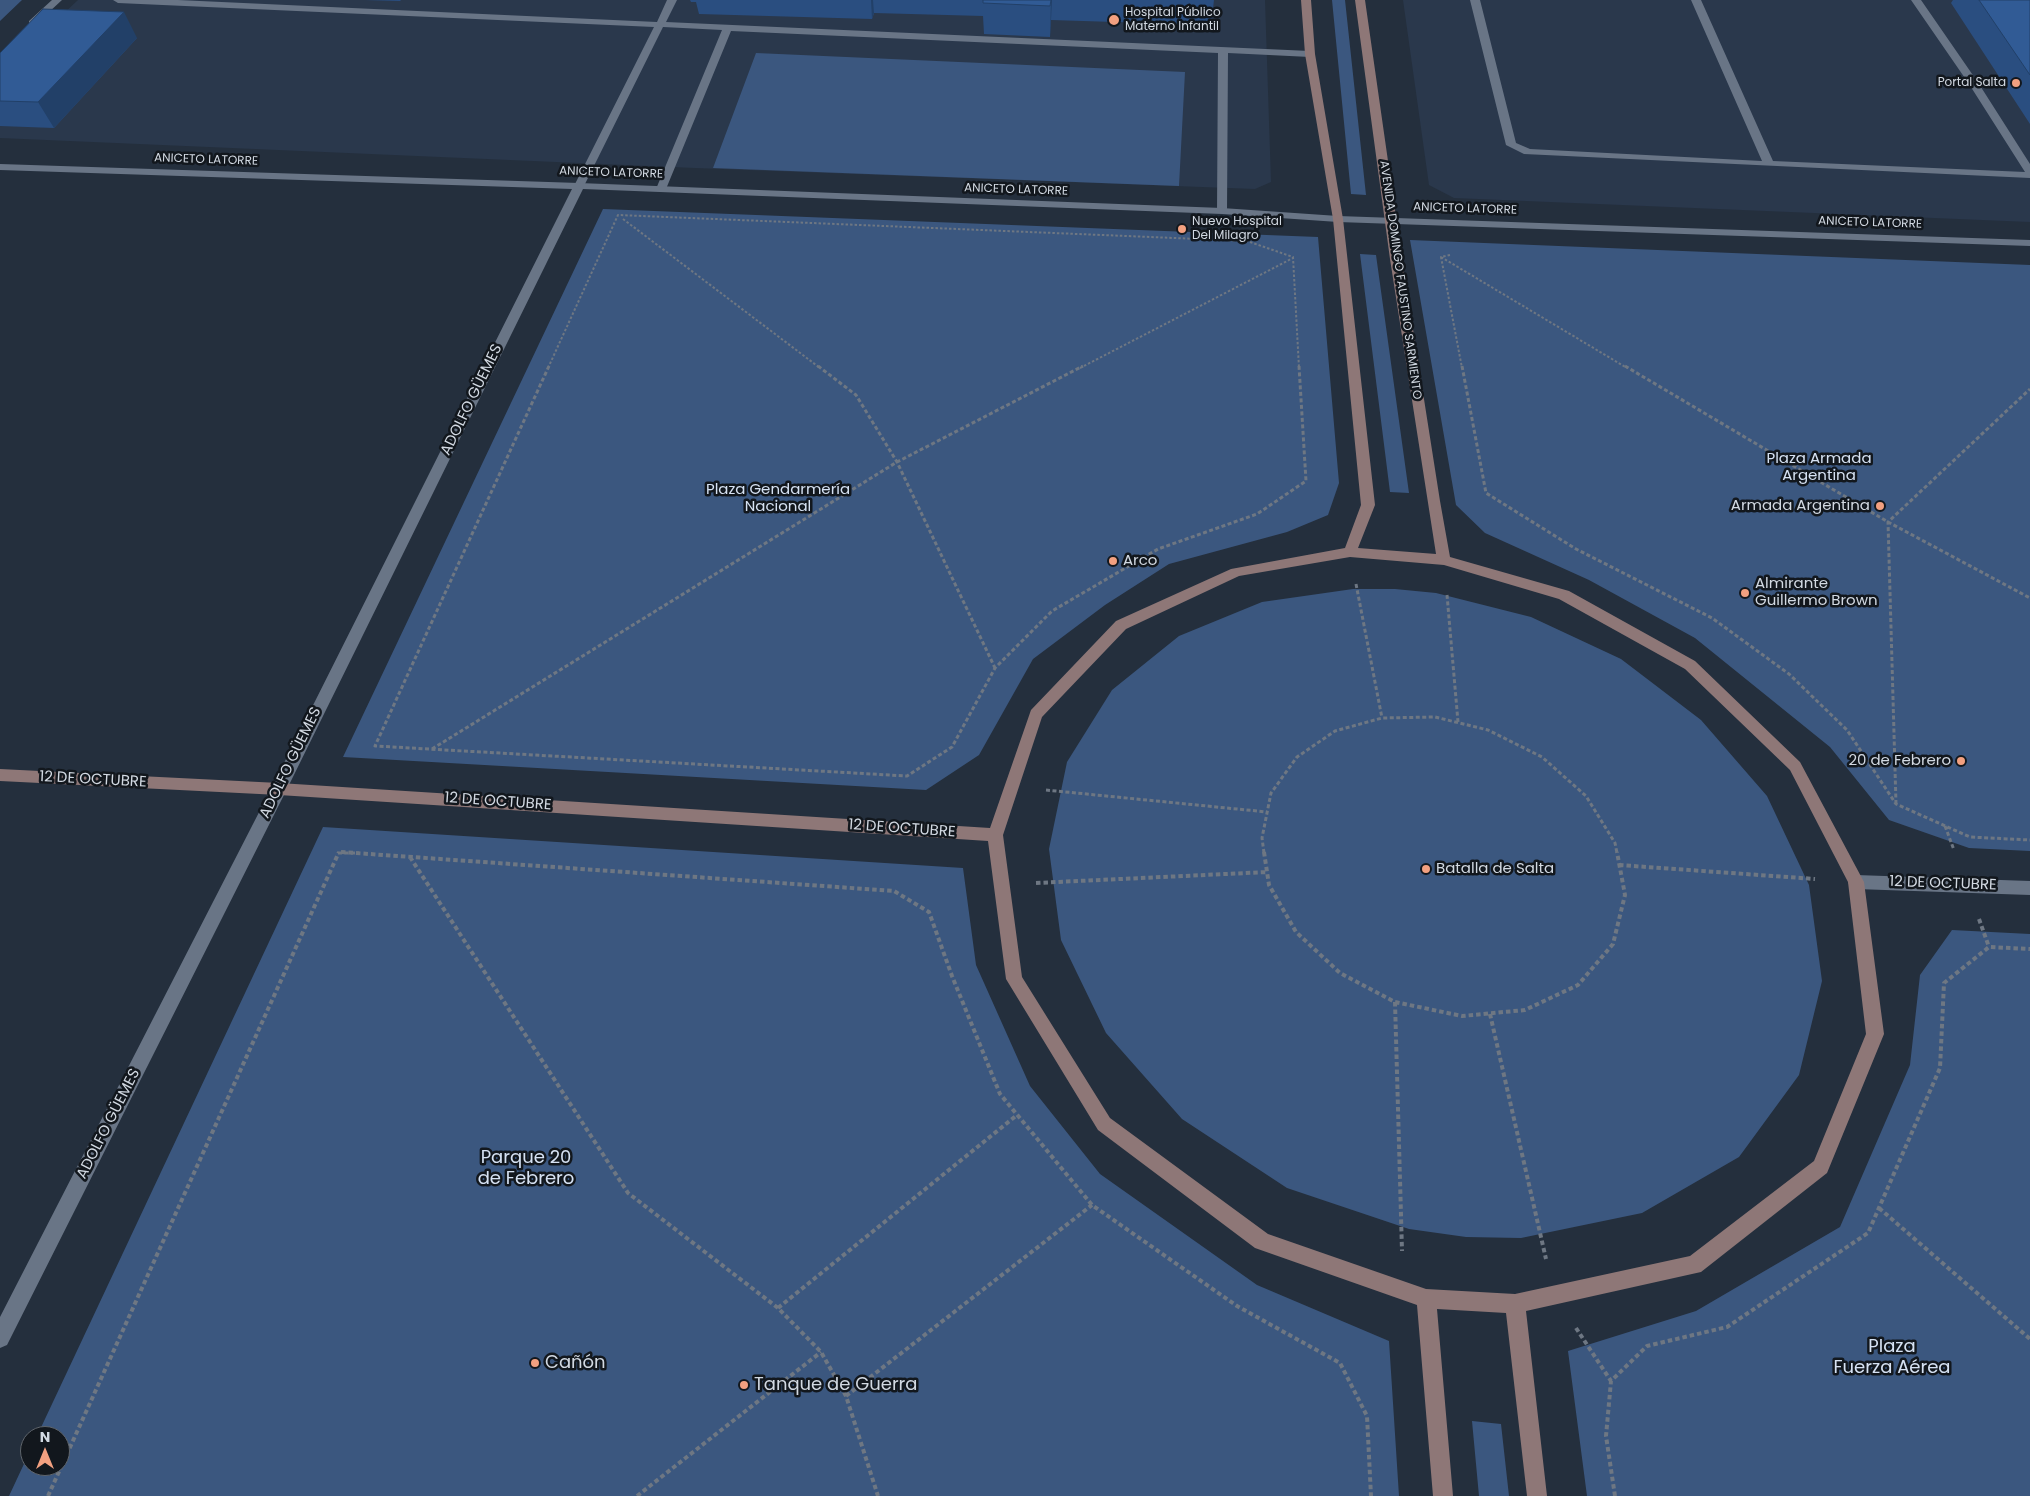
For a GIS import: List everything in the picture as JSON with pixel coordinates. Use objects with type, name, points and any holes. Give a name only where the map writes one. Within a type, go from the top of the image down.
[{"type":"main road","points":[[1306,0],[1310,54],[1338,219],[1368,505],[1350,552]]},
{"type":"main road","name":"AVENIDA DOMINGO FAUSTINO SARMIENTO","points":[[1360,0],[1433,501],[1444,560]]},
{"type":"main road","points":[[1350,552],[1444,560],[1564,596],[1690,665],[1795,766],[1856,882],[1876,1034],[1821,1167],[1694,1265],[1515,1304],[1426,1299],[1262,1242],[1104,1124],[1014,979],[995,835],[1036,714],[1121,625],[1236,572],[1350,552]]},
{"type":"main road","name":"12 DE OCTUBRE","points":[[0,775],[279,789],[995,835]]},
{"type":"main road","points":[[1426,1299],[1443,1496]]},
{"type":"main road","points":[[1515,1304],[1537,1496]]},
{"type":"street","points":[[28,27],[57,0]]},
{"type":"street","points":[[118,0],[1310,54]]},
{"type":"street","name":"ADOLFO GÜEMES","points":[[0,1338],[279,789],[672,0]]},
{"type":"street","points":[[1475,0],[1511,145],[1528,152],[2030,174]]},
{"type":"street","points":[[1696,0],[1769,164]]},
{"type":"street","points":[[1916,0],[1974,84],[2030,174]]},
{"type":"street","points":[[661,189],[728,27]]},
{"type":"street","points":[[1222,211],[1223,50]]},
{"type":"street","name":"ANICETO LATORRE","points":[[0,167],[661,189],[1222,211],[1338,219],[2030,242]]},
{"type":"street","name":"12 DE OCTUBRE","points":[[1856,882],[2030,888]]},
{"type":"path","points":[[618,215],[1247,241],[1293,257]]},
{"type":"path","points":[[618,215],[856,395],[898,462],[995,668]]},
{"type":"path","points":[[618,215],[376,746],[907,776],[952,747],[995,668],[1052,611],[1158,548],[1257,514],[1306,481],[1293,257]]},
{"type":"path","points":[[1441,257],[1458,253]]},
{"type":"path","points":[[431,749],[898,462],[1293,257]]},
{"type":"path","points":[[1441,257],[1888,522],[2030,598]]},
{"type":"path","points":[[1441,257],[1486,493],[1576,549],[1712,618],[1789,674],[1847,730],[1896,804],[1970,837],[2030,840]]},
{"type":"path","points":[[1896,804],[1888,522],[2030,389]]},
{"type":"path","points":[[1350,552],[1382,718]]},
{"type":"path","points":[[1444,560],[1458,722]]},
{"type":"path","points":[[1435,717],[1458,722],[1488,730],[1542,757],[1586,796],[1615,844],[1625,895],[1613,944],[1578,985],[1525,1010],[1462,1016],[1395,1002],[1340,973],[1296,932],[1269,885],[1262,838],[1267,812],[1271,794],[1297,757],[1335,732],[1382,718],[1435,717]]},
{"type":"path","points":[[1012,786],[1267,812]]},
{"type":"path","points":[[48,1496],[339,852],[894,891],[929,912],[952,976],[1000,1094],[1092,1205],[1237,1306],[1340,1363],[1367,1416],[1371,1496]]},
{"type":"path","points":[[409,857],[628,1193],[778,1308],[821,1352],[846,1396],[878,1496]]},
{"type":"path","points":[[1619,865],[1856,882]]},
{"type":"path","points":[[1002,885],[1268,872]]},
{"type":"path","points":[[1611,1382],[1648,1346],[1727,1327],[1868,1233],[1940,1068],[1944,983],[1989,947],[2030,949]]},
{"type":"path","points":[[1395,1002],[1404,1291]]},
{"type":"path","points":[[1490,1014],[1554,1296],[1611,1382],[1606,1436],[1615,1496]]},
{"type":"path","points":[[778,1308],[1017,1115]]},
{"type":"path","points":[[846,1396],[1092,1205]]},
{"type":"path","points":[[1878,1208],[2030,1339]]},
{"type":"path","points":[[637,1496],[821,1352]]},
{"type":"shaded area","points":[[78,0],[1265,0],[1271,182],[1255,189],[695,168],[0,138],[0,73]]},
{"type":"shaded area","points":[[1403,0],[2030,0],[2030,222],[1454,198],[1429,185]]},
{"type":"green space","points":[[0,0],[22,0],[0,21]]},
{"type":"green space","points":[[1332,0],[1345,0],[1366,195],[1351,194]]},
{"type":"green space","points":[[756,53],[1185,72],[1179,186],[713,168]]},
{"type":"green space","name":"Plaza Gendarmería Nacional","points":[[603,209],[1318,237],[1339,483],[1328,515],[1287,532],[1169,564],[1105,605],[1033,659],[979,755],[926,790],[343,757]]},
{"type":"green space","name":"Plaza Armada Argentina","points":[[1410,240],[2030,265],[2030,851],[1969,848],[1889,820],[1830,747],[1695,638],[1589,580],[1485,533],[1456,505]]},
{"type":"green space","points":[[1360,254],[1376,255],[1409,493],[1390,492]]},
{"type":"green space","points":[[1353,589],[1395,589],[1436,593],[1531,617],[1621,659],[1701,720],[1767,796],[1809,885],[1822,981],[1799,1075],[1739,1157],[1642,1213],[1521,1238],[1466,1237],[1409,1229],[1287,1188],[1182,1119],[1106,1033],[1061,940],[1049,849],[1067,762],[1112,690],[1179,636],[1262,602]]},
{"type":"green space","name":"Parque 20 de Febrero","points":[[323,827],[963,868],[976,965],[1030,1086],[1100,1174],[1257,1285],[1389,1341],[1399,1496],[9,1496],[20,1472],[20,1476],[70,1476],[70,1426],[42,1426]]},
{"type":"green space","name":"Plaza Fuerza Aérea","points":[[1952,930],[2030,934],[2030,1496],[1587,1496],[1568,1351],[1696,1311],[1840,1227],[1910,1065],[1920,975]]},
{"type":"green space","points":[[1472,1421],[1501,1424],[1509,1496],[1479,1496]]},
{"type":"building","points":[[983,0],[1051,0],[1050,6],[983,3]]},
{"type":"building","points":[[1979,0],[2030,0],[2030,75]]},
{"type":"building","points":[[43,9],[124,12],[38,102],[0,101],[0,53]]},
{"type":"place","name":"Hospital Público Materno Infantil","points":[[1114,20]]},
{"type":"place","name":"Portal Salta","points":[[2016,83]]},
{"type":"place","name":"Nuevo Hospital Del Milagro","points":[[1182,229]]},
{"type":"place","name":"Armada Argentina","points":[[1880,506]]},
{"type":"place","name":"Arco","points":[[1113,561]]},
{"type":"place","name":"Almirante Guillermo Brown","points":[[1745,593]]},
{"type":"place","name":"20 de Febrero","points":[[1961,761]]},
{"type":"place","name":"Batalla de Salta","points":[[1426,869]]},
{"type":"place","name":"Cañón","points":[[535,1363]]},
{"type":"place","name":"Tanque de Guerra","points":[[744,1385]]}]
